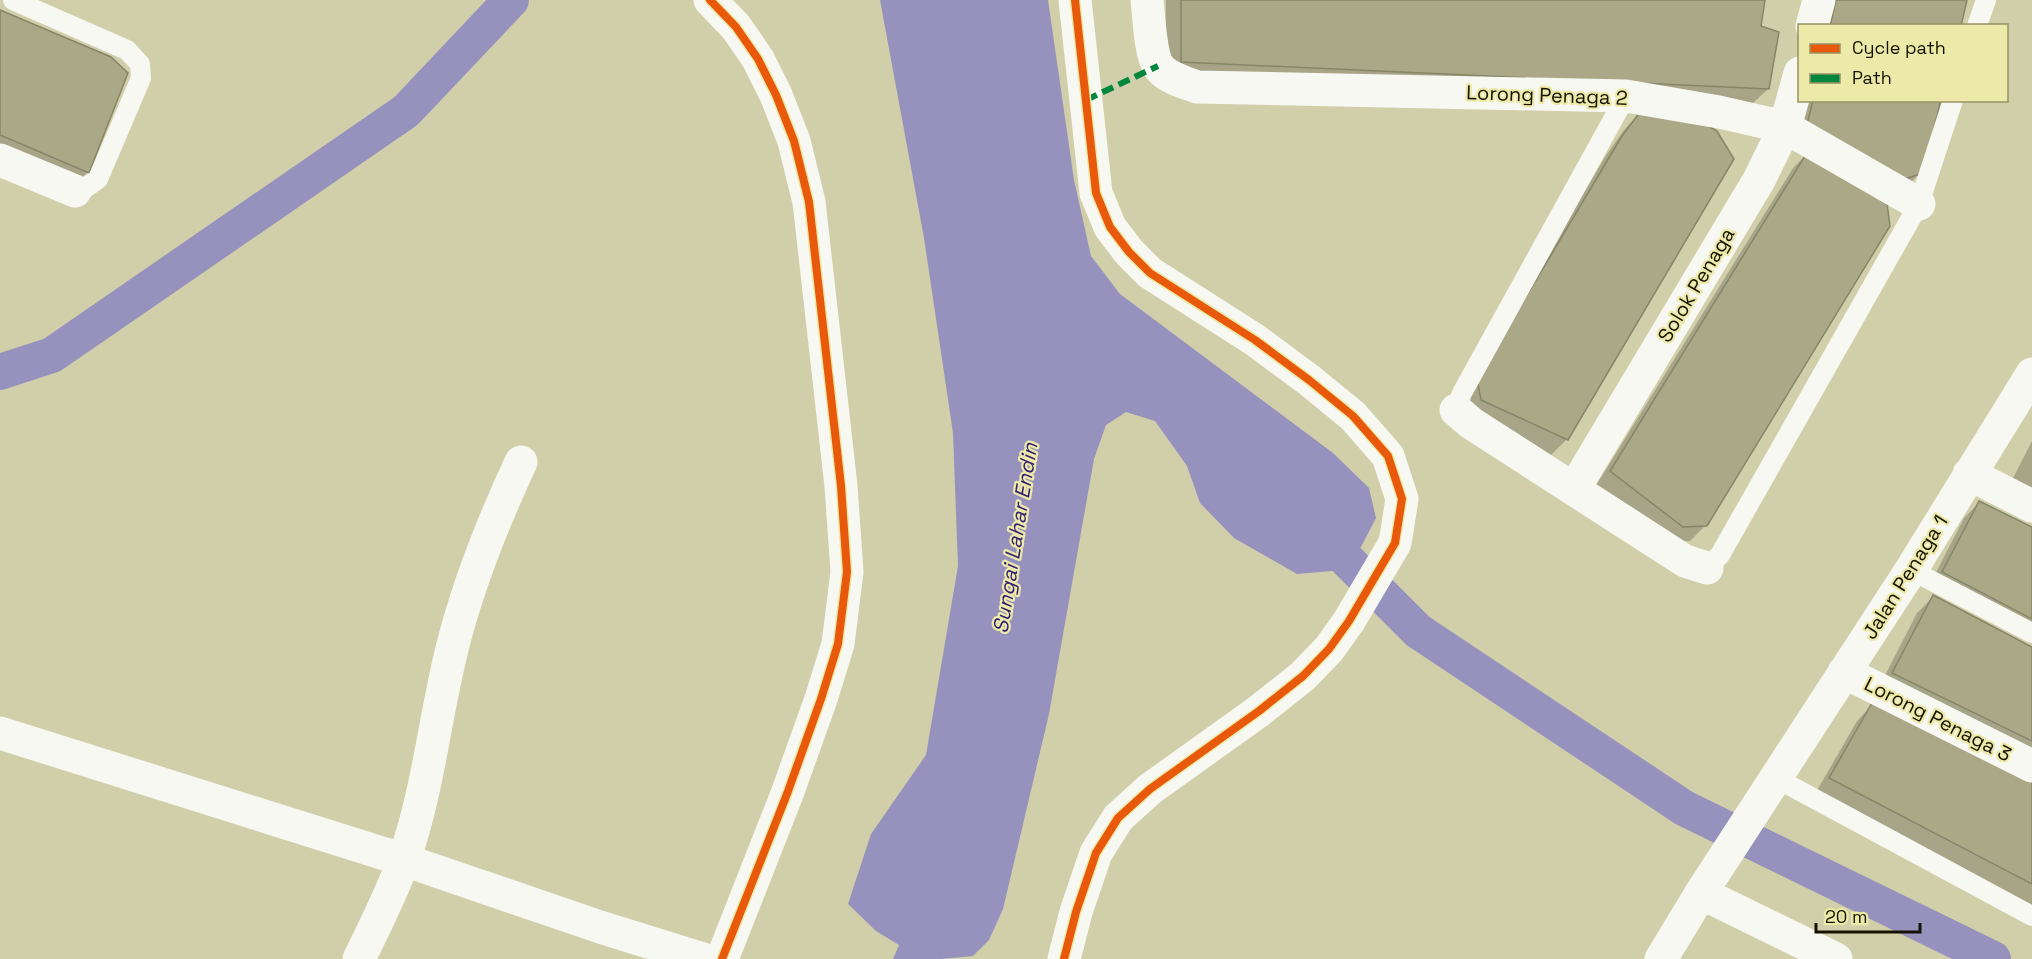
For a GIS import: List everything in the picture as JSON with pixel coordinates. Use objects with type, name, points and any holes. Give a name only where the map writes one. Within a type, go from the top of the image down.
[{"type":"street","points":[[710,0],[736,27],[758,59],[772,86],[794,141],[806,192],[815,250],[841,486],[847,572],[838,644],[821,699],[783,805],[722,959]]},
{"type":"street","points":[[1064,959],[1076,912],[1096,852],[1118,818],[1150,789],[1259,711],[1303,676],[1329,649],[1349,621],[1395,543],[1402,499],[1389,456],[1353,416],[1255,340],[1150,273],[1129,252],[1110,227],[1096,193],[1076,0]]},
{"type":"street","name":"Lorong Penaga 2","points":[[1147,0],[1152,43],[1158,66],[1173,78],[1197,87],[1626,96],[1719,112],[1785,127],[1919,204]]},
{"type":"street","points":[[1813,24],[1819,0]]},
{"type":"street","name":"Solok Penaga","points":[[1574,489],[1753,190],[1785,127],[1798,80]]},
{"type":"street","points":[[0,159],[75,191]]},
{"type":"street","name":"Jalan Penaga 1","points":[[1661,959],[1701,893],[1911,570],[2032,374]]},
{"type":"street","points":[[1456,410],[1471,423],[1685,561],[1707,568]]},
{"type":"street","points":[[359,959],[404,860],[421,801],[453,643],[471,580],[495,517],[521,462]]},
{"type":"street","points":[[1969,474],[2032,506]]},
{"type":"street","name":"Lorong Penaga 3","points":[[1844,672],[2032,766]]},
{"type":"street","points":[[0,733],[404,860],[600,927],[703,959]]},
{"type":"street","points":[[1701,893],[1836,959]]},
{"type":"lane","points":[[13,0],[127,50],[140,64],[141,78],[98,179],[84,189],[75,191]]},
{"type":"lane","points":[[1978,24],[1986,0]]},
{"type":"lane","points":[[1456,410],[1462,393],[1626,96]]},
{"type":"lane","points":[[1707,568],[1720,555],[1919,204],[1952,102]]},
{"type":"lane","points":[[1911,570],[2032,633]]},
{"type":"lane","points":[[1769,788],[2032,916]]},
{"type":"water","name":"Sungai Lahar Endin","points":[[880,0],[1048,0],[1074,180],[1091,256],[1120,294],[1333,453],[1369,488],[1376,518],[1361,547],[1332,571],[1297,574],[1234,538],[1200,503],[1187,466],[1155,421],[1126,412],[1106,425],[1094,459],[1049,714],[1003,909],[989,940],[973,956],[941,959],[893,959],[899,945],[876,931],[848,904],[871,834],[926,755],[958,566],[953,433],[924,238]]},
{"type":"building","points":[[1181,0],[1765,0],[1761,26],[1779,32],[1769,89],[1181,62]]},
{"type":"building","points":[[1836,0],[1967,0],[1961,24],[1830,24]]},
{"type":"building","points":[[0,10],[111,57],[128,73],[89,173],[0,135]]},
{"type":"building","points":[[1813,102],[1941,102],[1923,173],[1899,181],[1807,125]]},
{"type":"building","points":[[1640,112],[1687,113],[1717,131],[1734,159],[1568,440],[1481,400],[1477,379],[1622,136]]},
{"type":"building","points":[[1808,151],[1886,196],[1890,226],[1707,526],[1683,527],[1610,471]]},
{"type":"building","points":[[1979,501],[2032,527],[2032,619],[1942,572]]},
{"type":"building","points":[[1933,595],[2032,647],[2032,741],[1892,673]]},
{"type":"building","points":[[1872,703],[2032,779],[2032,884],[1829,778]]},
{"type":"waterway","points":[[0,372],[52,355],[406,111],[511,0]]},
{"type":"waterway","points":[[1312,525],[1418,631],[1684,808],[1993,959]]},
{"type":"marked path","points":[[1086,100],[1158,66]]},
{"type":"cycle path","points":[[710,0],[736,27],[758,59],[776,95],[794,141],[809,202],[841,486],[847,572],[838,644],[821,699],[787,794],[722,959]]},
{"type":"cycle path","points":[[1064,959],[1076,912],[1096,853],[1118,818],[1150,789],[1259,711],[1303,676],[1329,649],[1349,621],[1395,543],[1402,499],[1388,456],[1353,416],[1255,340],[1150,273],[1129,252],[1110,227],[1096,193],[1075,0]]}]
